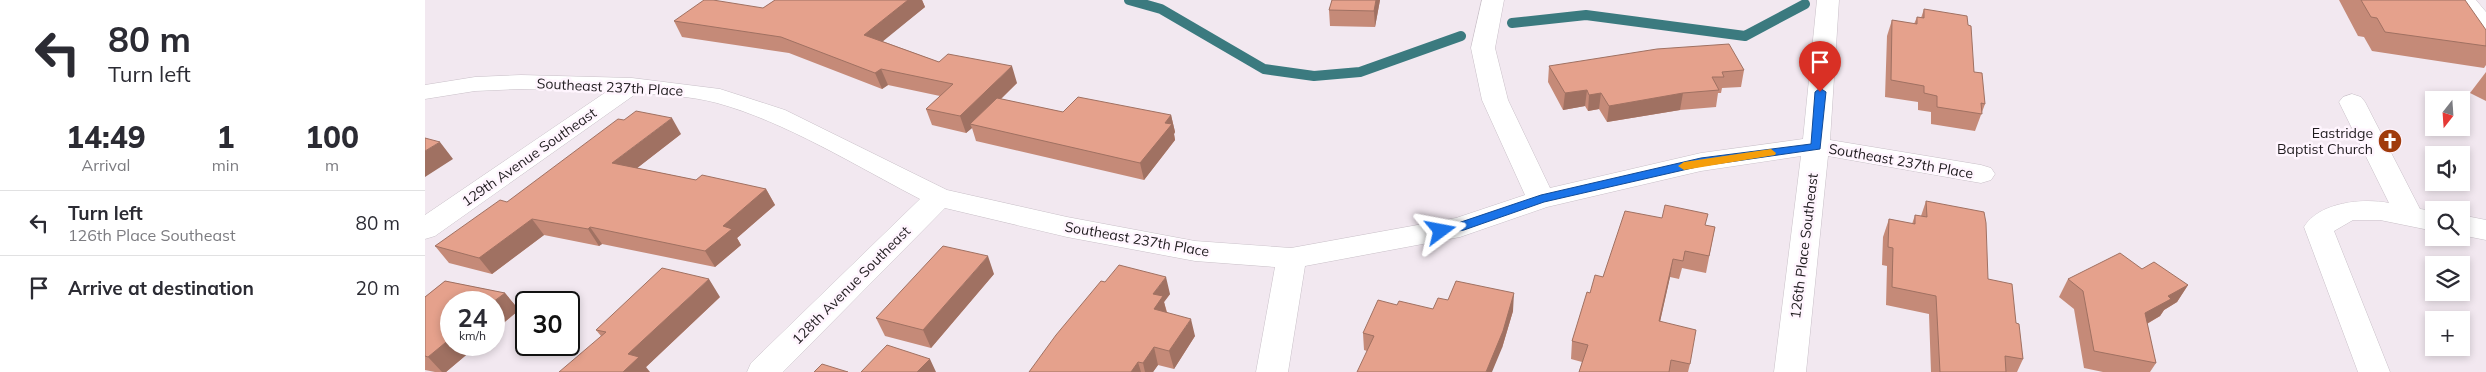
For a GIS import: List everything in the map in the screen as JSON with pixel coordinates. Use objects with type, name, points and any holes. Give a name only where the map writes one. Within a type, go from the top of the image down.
[{"type":"street","points":[[1493,0],[1483,48],[1493,91],[1541,199]]},
{"type":"street","name":"126th Place Southeast","points":[[1790,372],[1816,146],[1828,0]]},
{"type":"street","points":[[2464,0],[2486,27]]},
{"type":"street","name":"Southeast 237th Place","points":[[425,92],[475,84],[521,82],[632,85],[720,96],[776,115],[939,197],[1067,227],[1195,252],[1291,258],[1366,246],[1460,227],[1541,199],[1701,162],[1816,146],[1981,174]]},
{"type":"street","name":"129th Avenue Southeast","points":[[425,229],[632,85]]},
{"type":"street","points":[[2352,102],[2422,219]]},
{"type":"street","name":"128th Avenue Southeast","points":[[763,372],[939,197]]},
{"type":"street","points":[[2374,372],[2318,227],[2349,212],[2380,211],[2422,219]]},
{"type":"street","points":[[2470,227],[2486,230]]},
{"type":"street","points":[[1272,372],[1291,258]]},
{"type":"building","points":[[704,0],[763,8],[775,0],[908,0],[864,35],[939,62],[948,54],[1012,66],[960,116],[926,109],[953,84],[881,69],[875,73],[781,37],[674,21]]},
{"type":"building","points":[[1332,0],[1376,0],[1374,11],[1329,10]]},
{"type":"building","points":[[2361,0],[2465,0],[2486,30],[2486,46],[2385,32],[2377,18],[2371,17]]},
{"type":"building","points":[[1924,9],[1967,16],[1968,25],[1971,26],[1974,72],[1982,73],[1985,104],[1981,103],[1982,114],[1937,107],[1937,96],[1924,93],[1924,86],[1891,80],[1892,20],[1917,24],[1917,17],[1924,18]]},
{"type":"building","points":[[1729,44],[1744,70],[1722,72],[1724,77],[1712,77],[1719,90],[1683,93],[1609,106],[1601,93],[1589,95],[1587,90],[1565,93],[1549,66],[1657,49]]},
{"type":"building","points":[[1078,97],[1171,115],[1165,123],[1172,124],[1140,163],[970,124],[997,98],[1063,112]]},
{"type":"building","points":[[636,111],[672,118],[612,163],[696,180],[702,175],[766,189],[723,226],[732,229],[705,251],[590,227],[588,229],[532,219],[479,258],[435,246],[500,200],[507,202],[618,119],[624,120]]},
{"type":"building","points":[[425,138],[440,142],[425,151]]},
{"type":"building","points":[[1926,201],[1984,212],[1988,279],[2012,284],[2016,323],[2019,324],[2023,359],[2005,356],[2006,372],[1940,372],[1936,296],[1892,287],[1893,248],[1888,247],[1889,219],[1915,224],[1915,215],[1927,217]]},
{"type":"building","points":[[1665,205],[1708,214],[1705,225],[1715,227],[1709,256],[1685,251],[1683,261],[1673,259],[1659,321],[1696,330],[1690,364],[1671,360],[1669,372],[1579,372],[1588,345],[1572,341],[1587,292],[1590,293],[1595,275],[1603,277],[1625,211],[1662,218]]},
{"type":"building","points":[[943,246],[988,256],[923,330],[876,318]]},
{"type":"building","points":[[2120,253],[2142,269],[2154,262],[2188,285],[2168,296],[2171,299],[2145,313],[2156,363],[2094,351],[2083,291],[2068,279]]},
{"type":"building","points":[[1119,265],[1166,277],[1153,294],[1163,296],[1154,309],[1191,319],[1169,351],[1154,347],[1143,363],[1138,362],[1131,372],[1029,372],[1056,335],[1101,281],[1105,282]]},
{"type":"building","points":[[662,268],[709,279],[628,354],[639,357],[623,372],[559,372],[606,332],[596,330]]},
{"type":"building","points":[[445,281],[495,291],[440,291],[440,347],[428,357],[425,356],[425,297]]},
{"type":"building","points":[[1456,281],[1514,293],[1503,331],[1486,372],[1357,372],[1374,336],[1363,333],[1378,300],[1397,305],[1399,301],[1433,309],[1438,298],[1448,300]]},
{"type":"building","points":[[887,345],[930,359],[917,372],[861,372]]},
{"type":"building","points":[[822,364],[848,372],[814,372]]},
{"type":"waterway","points":[[1129,0],[1161,9],[1264,69],[1314,76],[1360,72],[1461,36]]},
{"type":"waterway","points":[[1512,23],[1586,15],[1745,36],[1805,4]]},
{"type":"slow traffic","points":[[1684,166],[1771,153]]},
{"type":"place","name":"Eastridge Baptist Church","points":[[2390,141]]},
{"type":"route","points":[[1441,231],[1460,227],[1541,199],[1701,162],[1816,146],[1820,92]]}]
